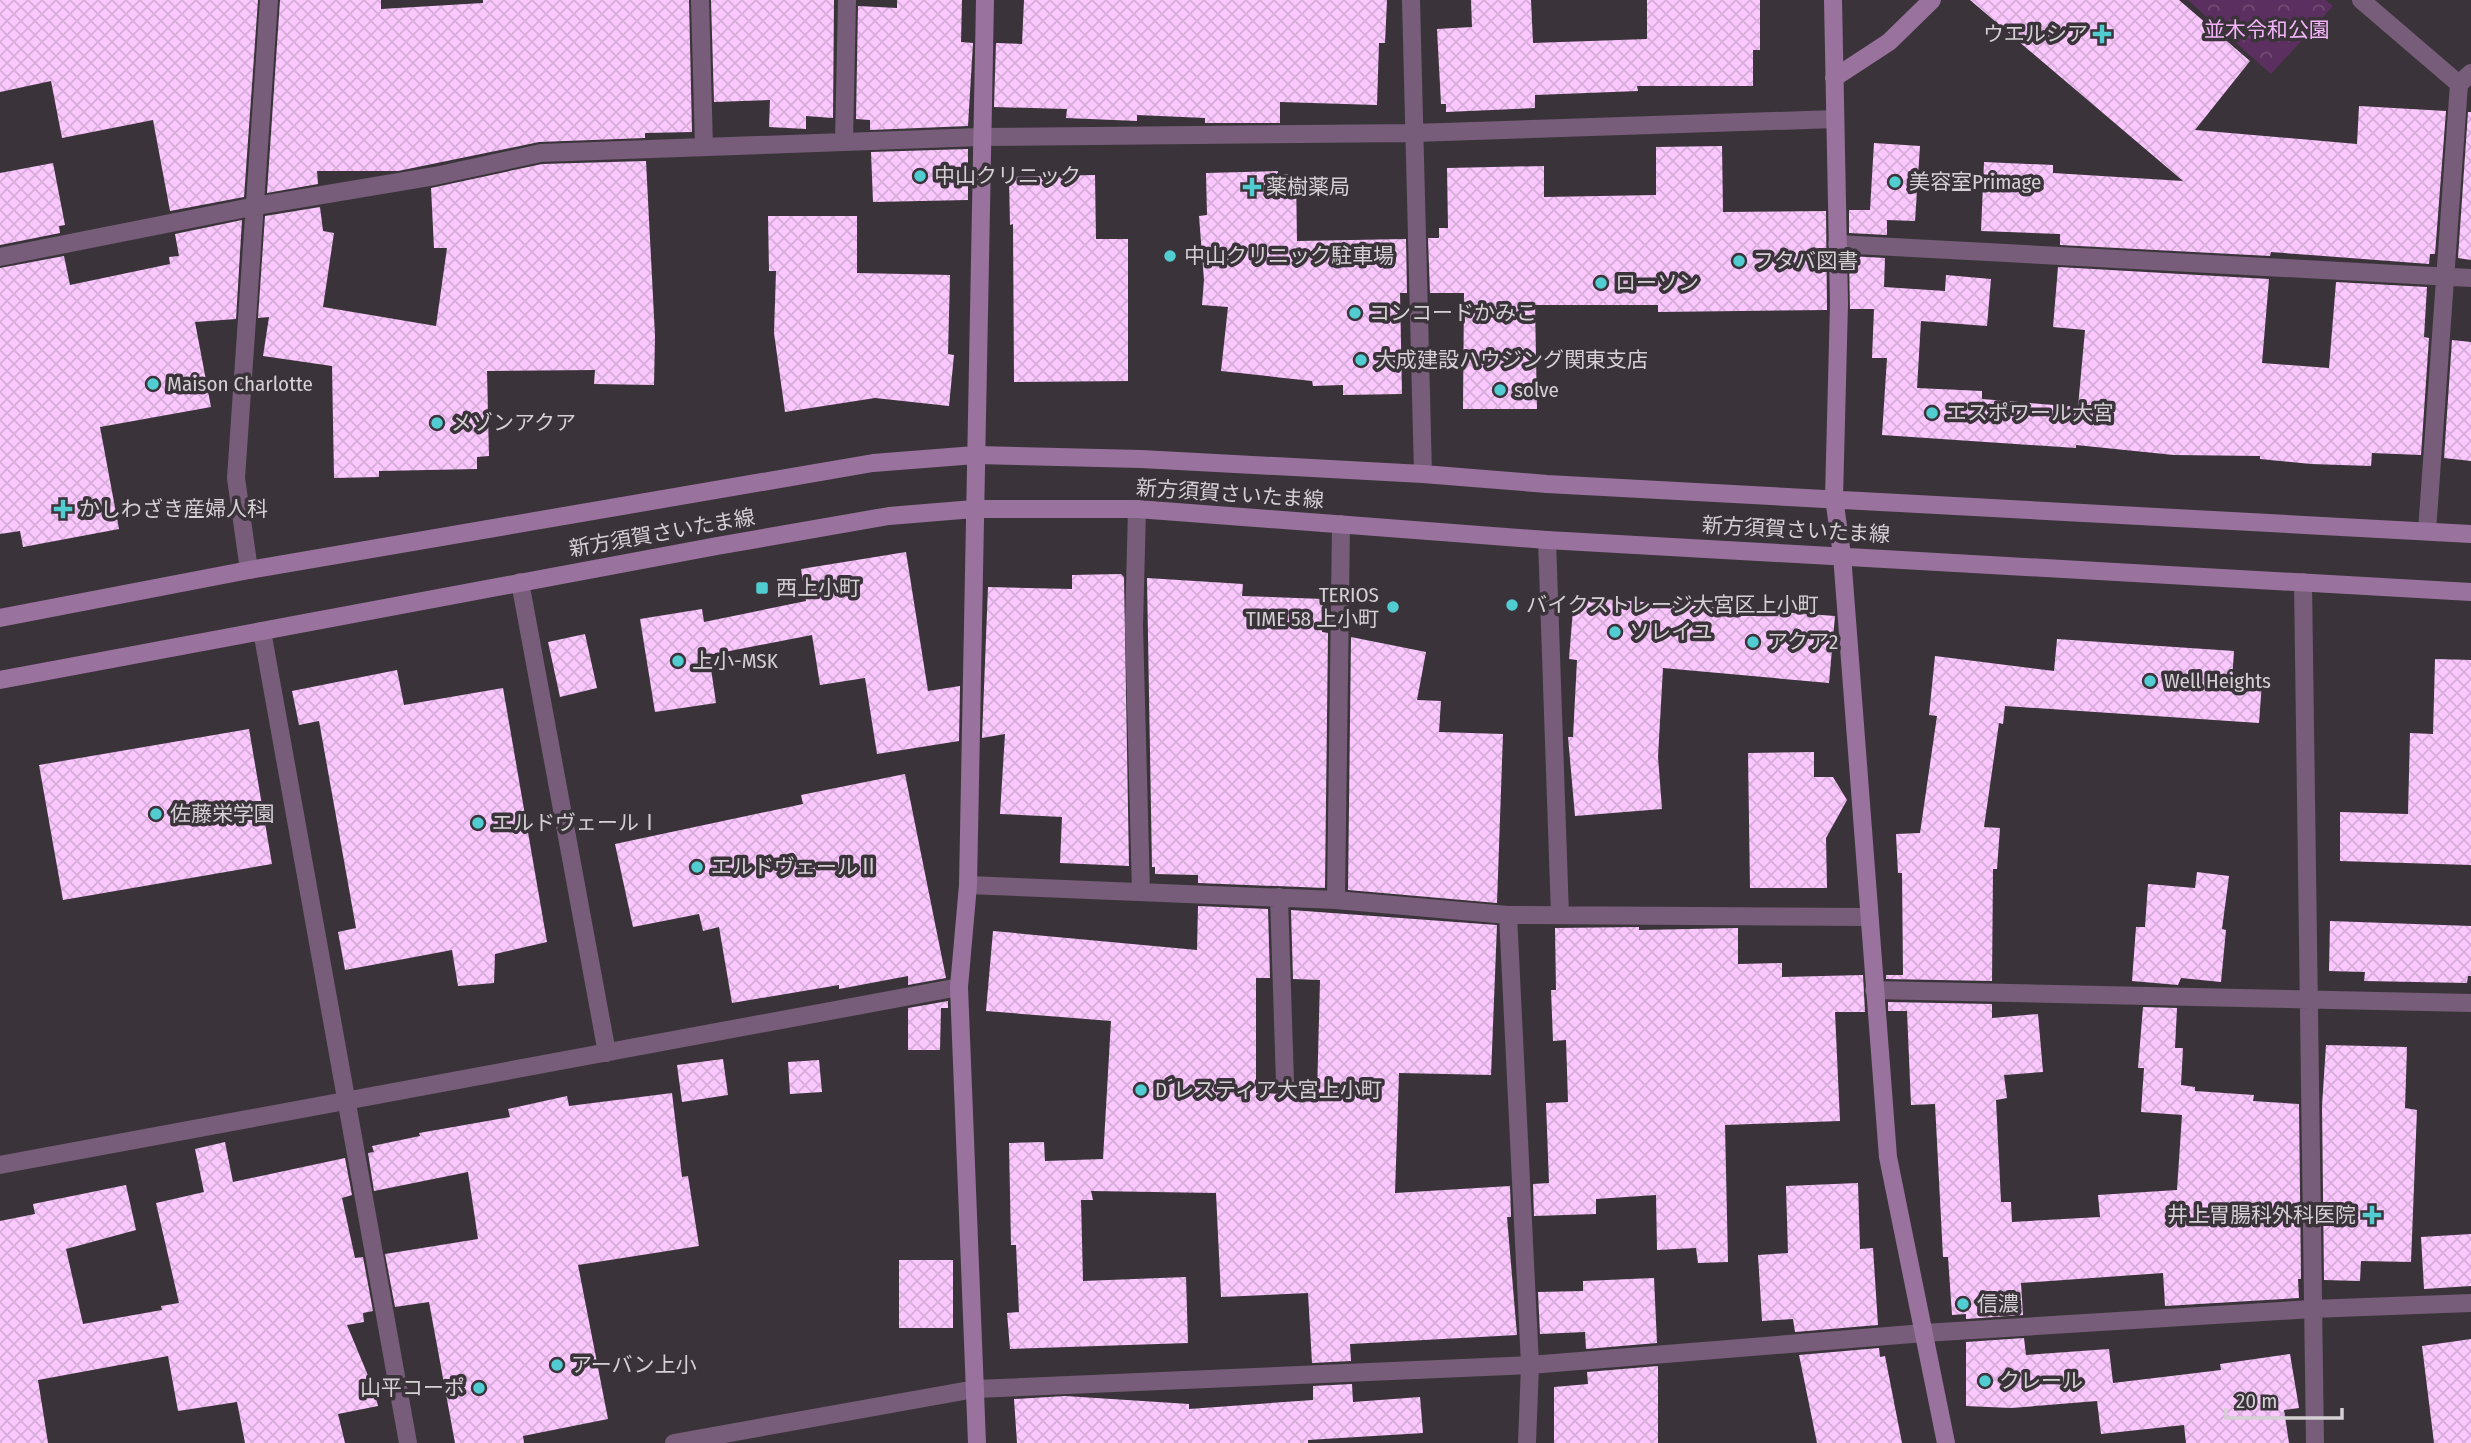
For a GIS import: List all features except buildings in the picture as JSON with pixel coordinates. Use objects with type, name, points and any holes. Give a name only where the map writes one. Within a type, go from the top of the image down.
[{"type":"main road","points":[[977,1443],[959,987],[968,885],[980,136],[985,0]]},
{"type":"main road","points":[[1833,0],[1839,303],[1835,498],[1842,555],[1888,1157],[1946,1443]]},
{"type":"main road","points":[[1834,78],[1889,42],[1932,0]]},
{"type":"main road","name":"新方須賀さいたま線","points":[[0,618],[249,570],[873,463],[975,455],[1140,459],[2471,534]]},
{"type":"main road","name":"新方須賀さいたま線","points":[[0,680],[889,516],[974,509],[1137,509],[1547,540],[2471,592]]},
{"type":"street","points":[[249,570],[236,478],[257,206],[269,0]]},
{"type":"street","points":[[701,0],[704,147]]},
{"type":"street","points":[[844,141],[847,0]]},
{"type":"street","points":[[1410,0],[1423,474]]},
{"type":"street","points":[[2361,0],[2465,79],[2444,276],[2427,531]]},
{"type":"street","points":[[0,257],[257,206],[435,176],[541,153],[980,136],[1414,133],[1835,119]]},
{"type":"street","points":[[1837,244],[2471,278]]},
{"type":"street","points":[[1137,509],[1133,626],[1141,892]]},
{"type":"street","points":[[1336,900],[1341,524]]},
{"type":"street","points":[[1547,540],[1560,915]]},
{"type":"street","points":[[520,582],[607,1053]]},
{"type":"street","points":[[2303,582],[2315,1443]]},
{"type":"street","points":[[262,631],[408,1443]]},
{"type":"street","points":[[968,885],[1336,900],[1508,915],[1870,917]]},
{"type":"street","points":[[1279,898],[1285,1082]]},
{"type":"street","points":[[1508,915],[1530,1365],[1527,1443]]},
{"type":"street","points":[[0,1165],[959,987]]},
{"type":"street","points":[[1874,990],[2471,1003]]},
{"type":"street","points":[[674,1443],[975,1389],[1530,1365],[1924,1333],[2312,1309],[2471,1303]]},
{"type":"green space","name":"並木令和公園","points":[[2188,0],[2325,0],[2333,6],[2271,74]]},
{"type":"place","name":"ウエルシア","points":[[2102,34]]},
{"type":"place","name":"中山クリニック","points":[[920,176]]},
{"type":"place","name":"美容室Primage","points":[[1895,182]]},
{"type":"place","name":"薬樹薬局","points":[[1252,187]]},
{"type":"place","name":"中山クリニック駐車場","points":[[1170,256]]},
{"type":"place","name":"フタバ図書","points":[[1739,261]]},
{"type":"place","name":"ローソン","points":[[1601,283]]},
{"type":"place","name":"コンコードかみこ","points":[[1355,313]]},
{"type":"place","name":"大成建設ハウジング関東支店","points":[[1361,360]]},
{"type":"place","name":"Maison Charlotte","points":[[153,384]]},
{"type":"place","name":"solve","points":[[1500,390]]},
{"type":"place","name":"エスポワール大宮","points":[[1932,413]]},
{"type":"place","name":"メゾンアクア","points":[[437,423]]},
{"type":"place","name":"かしわざき産婦人科","points":[[63,509]]},
{"type":"place","name":"西上小町","points":[[762,588]]},
{"type":"place","name":"バイクストレージ大宮区上小町","points":[[1512,605]]},
{"type":"place","name":"TERIOS TIME 58 上小町","points":[[1393,607]]},
{"type":"place","name":"ソレイユ","points":[[1615,632]]},
{"type":"place","name":"アクア2","points":[[1753,642]]},
{"type":"place","name":"上小-MSK","points":[[678,661]]},
{"type":"place","name":"Well Heights","points":[[2150,681]]},
{"type":"place","name":"佐藤栄学園","points":[[156,814]]},
{"type":"place","name":"エルドヴェールⅠ","points":[[478,823]]},
{"type":"place","name":"エルドヴェールⅡ","points":[[697,867]]},
{"type":"place","name":"D´レスティア大宮上小町","points":[[1141,1090]]},
{"type":"place","name":"井上胃腸科外科医院","points":[[2372,1215]]},
{"type":"place","name":"信濃","points":[[1963,1304]]},
{"type":"place","name":"アーバン上小","points":[[557,1365]]},
{"type":"place","name":"クレール","points":[[1985,1381]]},
{"type":"place","name":"山平コーポ","points":[[479,1388]]}]
